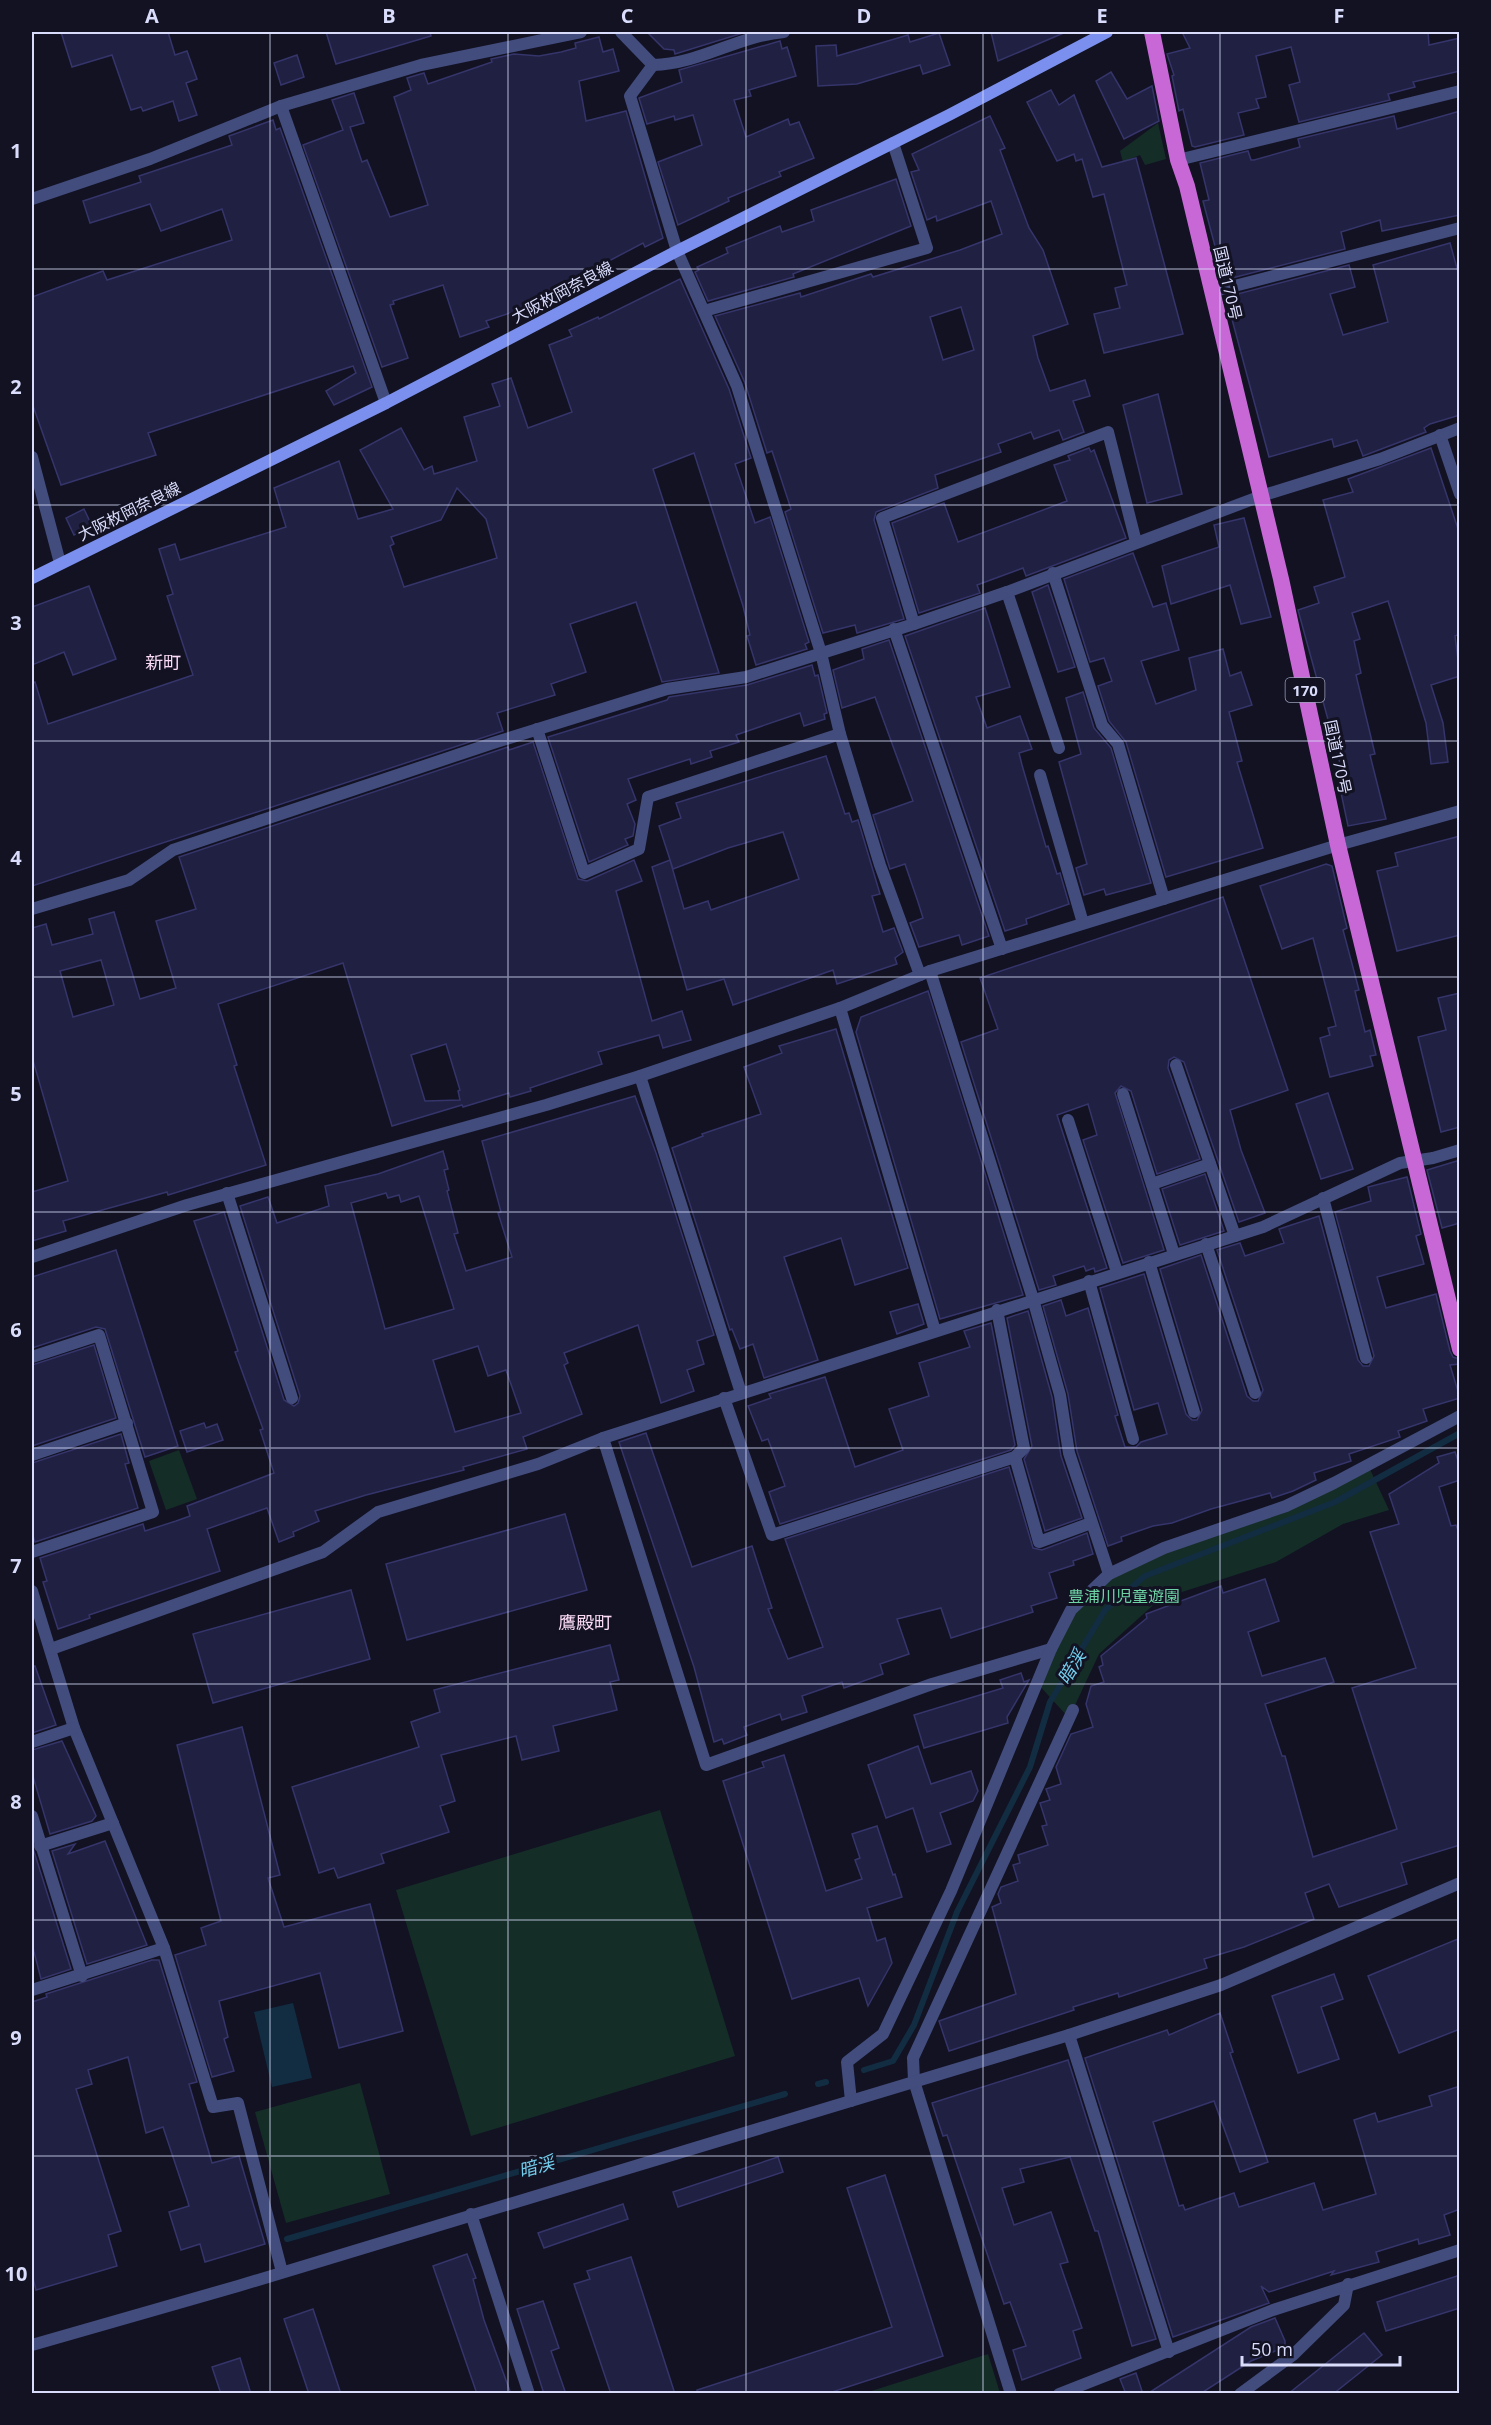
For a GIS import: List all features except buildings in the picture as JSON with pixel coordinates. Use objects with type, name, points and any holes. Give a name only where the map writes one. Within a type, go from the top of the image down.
[{"type":"highway","name":"国道170号","points":[[1152,32],[1178,160],[1187,186],[1261,496],[1338,845],[1412,1159],[1460,1349]]},
{"type":"main road","name":"大阪枚岡奈良線","points":[[32,578],[386,403],[676,251],[893,143],[1107,32]]},
{"type":"street","points":[[32,199],[150,159],[281,106],[422,65],[581,32]]},
{"type":"street","points":[[621,32],[652,65],[677,65],[765,33],[784,32]]},
{"type":"street","points":[[652,65],[630,96],[676,251],[737,386],[821,653],[840,734],[880,866],[925,973],[1033,1299],[1060,1395],[1069,1453],[1109,1574]]},
{"type":"street","points":[[1178,160],[1460,91]]},
{"type":"street","points":[[281,106],[386,403]]},
{"type":"street","points":[[704,311],[927,248],[893,143]]},
{"type":"street","points":[[1211,292],[1460,228]]},
{"type":"street","points":[[32,909],[129,880],[173,850],[537,729],[667,688],[746,677],[914,624],[1007,592],[1261,496],[1380,459],[1460,428]]},
{"type":"street","points":[[914,624],[882,518],[1108,432],[1136,542]]},
{"type":"street","points":[[1440,435],[1460,494]]},
{"type":"street","points":[[32,457],[60,563]]},
{"type":"street","points":[[1053,573],[1102,725],[1118,744],[1164,899]]},
{"type":"street","points":[[1007,592],[1059,748]]},
{"type":"street","points":[[894,629],[1002,949]]},
{"type":"street","points":[[537,729],[584,873],[639,849],[648,797],[840,734]]},
{"type":"street","points":[[1040,775],[1083,923]]},
{"type":"street","points":[[32,1257],[227,1193],[546,1105],[640,1076],[840,1008],[925,973],[1338,845],[1460,811]]},
{"type":"street","points":[[840,1008],[935,1330]]},
{"type":"street","points":[[1176,1065],[1235,1236]]},
{"type":"street","points":[[640,1076],[741,1393]]},
{"type":"street","points":[[1123,1094],[1174,1254]]},
{"type":"street","points":[[1068,1120],[1117,1272]]},
{"type":"street","points":[[51,1649],[323,1552],[378,1512],[538,1464],[603,1438],[724,1398],[1263,1227],[1412,1159],[1433,1158],[1460,1150]]},
{"type":"street","points":[[1152,1184],[1210,1164]]},
{"type":"street","points":[[227,1193],[292,1398]]},
{"type":"street","points":[[1323,1198],[1366,1358]]},
{"type":"street","points":[[1206,1244],[1255,1393]]},
{"type":"street","points":[[1149,1262],[1194,1412]]},
{"type":"street","points":[[1089,1281],[1133,1439]]},
{"type":"street","points":[[724,1398],[772,1535],[1015,1457],[1024,1448],[997,1310]]},
{"type":"street","points":[[32,1357],[99,1335],[153,1512],[32,1552]]},
{"type":"street","points":[[851,2101],[847,2062],[883,2034],[951,1891],[1051,1648],[1071,1610],[1109,1574],[1164,1548],[1286,1506],[1334,1484],[1460,1416]]},
{"type":"street","points":[[32,1455],[126,1423]]},
{"type":"street","points":[[603,1438],[706,1765],[932,1684],[1051,1648]]},
{"type":"street","points":[[1015,1457],[1039,1542],[1091,1523]]},
{"type":"street","points":[[32,1591],[74,1728],[164,1948],[213,2107],[238,2103],[282,2272]]},
{"type":"street","points":[[1011,2394],[914,2081],[912,2058],[1073,1710]]},
{"type":"street","points":[[32,1742],[74,1728]]},
{"type":"street","points":[[32,1815],[81,1976]]},
{"type":"street","points":[[40,1846],[113,1823]]},
{"type":"street","points":[[32,2345],[1069,2035],[1221,1985],[1460,1883]]},
{"type":"street","points":[[32,1990],[164,1948]]},
{"type":"street","points":[[1069,2035],[1170,2352]]},
{"type":"street","points":[[471,2214],[529,2394]]},
{"type":"street","points":[[1059,2394],[1273,2310],[1348,2284],[1460,2250]]},
{"type":"street","points":[[1240,2394],[1293,2355],[1344,2305],[1348,2284]]},
{"type":"green space","points":[[1158,123],[1166,159],[1145,165],[1140,155],[1123,162],[1120,151]]},
{"type":"green space","points":[[179,1450],[197,1499],[166,1510],[149,1461]]},
{"type":"green space","name":"豊浦川児童遊園","points":[[1368,1465],[1389,1510],[1343,1524],[1276,1562],[1160,1599],[1099,1654],[1069,1718],[1037,1683],[1070,1613],[1109,1574],[1282,1507]]},
{"type":"green space","points":[[660,1810],[735,2056],[471,2136],[396,1890]]},
{"type":"green space","points":[[360,2083],[390,2194],[286,2223],[255,2112]]},
{"type":"green space","points":[[988,2354],[1000,2393],[865,2393]]},
{"type":"water","points":[[293,2003],[312,2078],[272,2087],[254,2012]]},
{"type":"waterway","name":"暗渓","points":[[864,2070],[893,2061],[914,2025],[957,1912],[1030,1767],[1050,1702],[1105,1610],[1145,1576],[1335,1502],[1460,1433]]},
{"type":"waterway","name":"暗渓","points":[[818,2084],[826,2082]]},
{"type":"waterway","name":"暗渓","points":[[287,2239],[785,2094]]},
{"type":"district","name":"新町","points":[[163,662]]},
{"type":"district","name":"鷹殿町","points":[[585,1622]]}]
